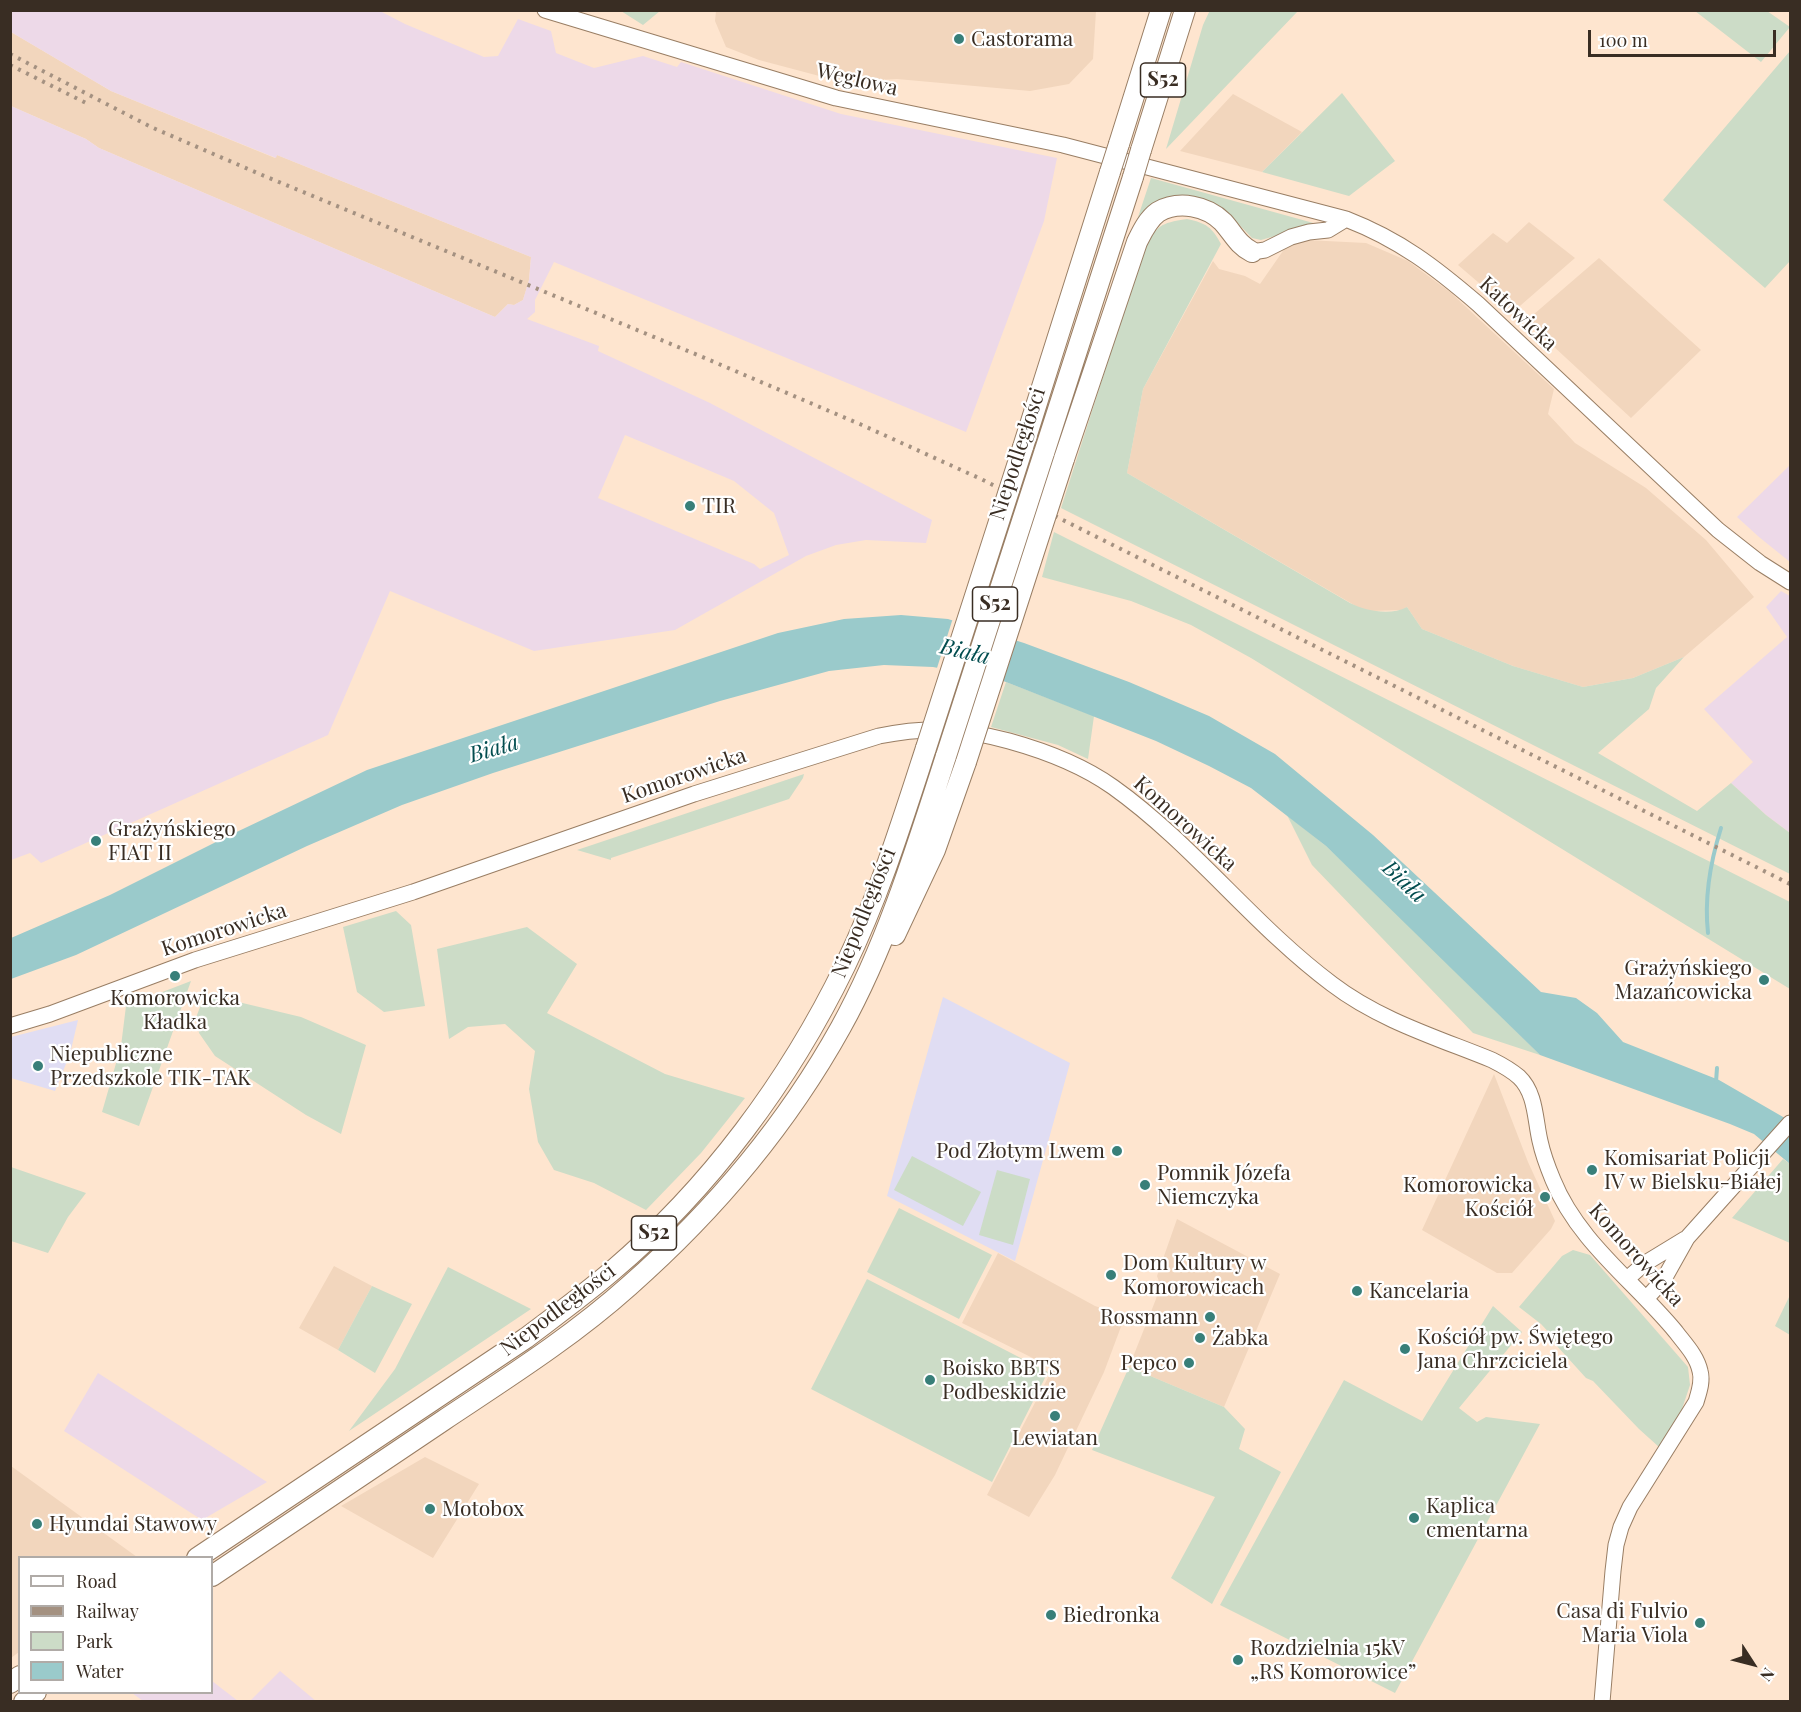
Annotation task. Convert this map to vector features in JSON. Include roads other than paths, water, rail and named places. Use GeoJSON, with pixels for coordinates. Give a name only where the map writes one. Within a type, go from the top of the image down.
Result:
{"type":"FeatureCollection","features":[{"type":"Feature","properties":{"kind":"highway","name":"Niepodległości"},"geometry":{"type":"LineString","coordinates":[[199,1556],[526,1338],[572,1304],[614,1270],[693,1193],[763,1106],[820,1014],[864,924],[893,848],[1161,10]]}},
{"type":"Feature","properties":{"kind":"highway","name":"Niepodległości"},"geometry":{"type":"LineString","coordinates":[[213,1575],[540,1356],[627,1289],[701,1218],[748,1165],[813,1073],[853,1003],[901,889],[1044,453],[1185,10]]}},
{"type":"Feature","properties":{"kind":"highway"},"geometry":{"type":"LineString","coordinates":[[853,1003],[882,958],[922,882],[950,811],[1064,459],[1133,253],[1145,226],[1158,213],[1176,206],[1194,207],[1210,212],[1223,223],[1239,244],[1252,252]]}},
{"type":"Feature","properties":{"kind":"street","name":"Węglowa"},"geometry":{"type":"LineString","coordinates":[[545,10],[836,98],[1063,145],[1163,171]]}},
{"type":"Feature","properties":{"kind":"street","name":"Katowicka"},"geometry":{"type":"LineString","coordinates":[[1163,171],[1346,219],[1407,248],[1455,284],[1718,530],[1760,563],[1791,582]]}},
{"type":"Feature","properties":{"kind":"street"},"geometry":{"type":"LineString","coordinates":[[1252,252],[1265,250],[1291,237],[1328,230],[1346,219]]}},
{"type":"Feature","properties":{"kind":"street","name":"Komorowicka"},"geometry":{"type":"LineString","coordinates":[[10,1026],[60,1011],[195,960],[413,892],[694,794],[879,736],[910,729],[954,730],[986,735],[1030,747],[1076,765],[1111,785],[1150,815],[1258,921],[1332,984],[1369,1008],[1492,1060],[1520,1078],[1528,1089],[1542,1149],[1556,1187],[1578,1225],[1690,1350],[1701,1372],[1701,1387],[1696,1402],[1635,1499],[1621,1527],[1616,1545],[1602,1701]]}},
{"type":"Feature","properties":{"kind":"street"},"geometry":{"type":"LineString","coordinates":[[1646,1299],[1664,1279],[1687,1238],[1791,1123]]}},
{"type":"Feature","properties":{"kind":"street"},"geometry":{"type":"LineString","coordinates":[[1627,1279],[1644,1264],[1687,1238]]}},
{"type":"Feature","properties":{"kind":"water","name":"Biała"},"geometry":{"type":"Polygon","coordinates":[[[901,615],[948,619],[1024,643],[1129,682],[1209,716],[1275,754],[1373,835],[1541,992],[1576,998],[1597,1013],[1623,1042],[1719,1080],[1790,1121],[1790,1164],[1754,1134],[1540,1055],[1326,846],[1251,788],[1156,741],[1006,682],[933,667],[884,665],[829,671],[720,701],[493,773],[402,805],[307,846],[76,955],[11,979],[11,938],[110,895],[367,770],[778,633],[844,619],[901,615]]]}},
{"type":"Feature","properties":{"kind":"waterway"},"geometry":{"type":"LineString","coordinates":[[1708,933],[1709,880],[1721,828]]}},
{"type":"Feature","properties":{"kind":"waterway"},"geometry":{"type":"LineString","coordinates":[[1716,1082],[1717,1068]]}},
{"type":"Feature","properties":{"kind":"railway"},"geometry":{"type":"LineString","coordinates":[[10,54],[151,127],[700,356],[981,479],[1790,884]]}},
{"type":"Feature","properties":{"kind":"railway"},"geometry":{"type":"LineString","coordinates":[[10,65],[88,104]]}},
{"type":"Feature","properties":{"kind":"place","name":"Castorama"},"geometry":{"type":"Point","coordinates":[959,39]}},
{"type":"Feature","properties":{"kind":"place","name":"TIR"},"geometry":{"type":"Point","coordinates":[690,506]}},
{"type":"Feature","properties":{"kind":"place","name":"Grażyńskiego FIAT II"},"geometry":{"type":"Point","coordinates":[96,841]}},
{"type":"Feature","properties":{"kind":"place","name":"Komorowicka Kładka"},"geometry":{"type":"Point","coordinates":[175,976]}},
{"type":"Feature","properties":{"kind":"place","name":"Grażyńskiego Mazańcowicka"},"geometry":{"type":"Point","coordinates":[1764,980]}},
{"type":"Feature","properties":{"kind":"place","name":"Niepubliczne Przedszkole TIK-TAK"},"geometry":{"type":"Point","coordinates":[38,1066]}},
{"type":"Feature","properties":{"kind":"place","name":"Pod Złotym Lwem"},"geometry":{"type":"Point","coordinates":[1117,1151]}},
{"type":"Feature","properties":{"kind":"place","name":"Komisariat Policji IV w Bielsku-Białej"},"geometry":{"type":"Point","coordinates":[1592,1170]}},
{"type":"Feature","properties":{"kind":"place","name":"Pomnik Józefa Niemczyka"},"geometry":{"type":"Point","coordinates":[1145,1185]}},
{"type":"Feature","properties":{"kind":"place","name":"Komorowicka Kościół"},"geometry":{"type":"Point","coordinates":[1545,1197]}},
{"type":"Feature","properties":{"kind":"place","name":"Dom Kultury w Komorowicach"},"geometry":{"type":"Point","coordinates":[1111,1275]}},
{"type":"Feature","properties":{"kind":"place","name":"Kancelaria"},"geometry":{"type":"Point","coordinates":[1357,1291]}},
{"type":"Feature","properties":{"kind":"place","name":"Rossmann"},"geometry":{"type":"Point","coordinates":[1210,1317]}},
{"type":"Feature","properties":{"kind":"place","name":"Żabka"},"geometry":{"type":"Point","coordinates":[1200,1338]}},
{"type":"Feature","properties":{"kind":"place","name":"Kościół pw. Świętego Jana Chrzciciela"},"geometry":{"type":"Point","coordinates":[1405,1349]}},
{"type":"Feature","properties":{"kind":"place","name":"Pepco"},"geometry":{"type":"Point","coordinates":[1189,1363]}},
{"type":"Feature","properties":{"kind":"place","name":"Boisko BBTS Podbeskidzie"},"geometry":{"type":"Point","coordinates":[930,1380]}},
{"type":"Feature","properties":{"kind":"place","name":"Lewiatan"},"geometry":{"type":"Point","coordinates":[1055,1416]}},
{"type":"Feature","properties":{"kind":"place","name":"Motobox"},"geometry":{"type":"Point","coordinates":[430,1509]}},
{"type":"Feature","properties":{"kind":"place","name":"Kaplica cmentarna"},"geometry":{"type":"Point","coordinates":[1414,1518]}},
{"type":"Feature","properties":{"kind":"place","name":"Hyundai Stawowy"},"geometry":{"type":"Point","coordinates":[37,1524]}},
{"type":"Feature","properties":{"kind":"place","name":"Biedronka"},"geometry":{"type":"Point","coordinates":[1051,1615]}},
{"type":"Feature","properties":{"kind":"place","name":"Casa di Fulvio Maria Viola"},"geometry":{"type":"Point","coordinates":[1700,1623]}},
{"type":"Feature","properties":{"kind":"place","name":"Rozdzielnia 15kV „RS Komorowice”"},"geometry":{"type":"Point","coordinates":[1238,1660]}}]}
